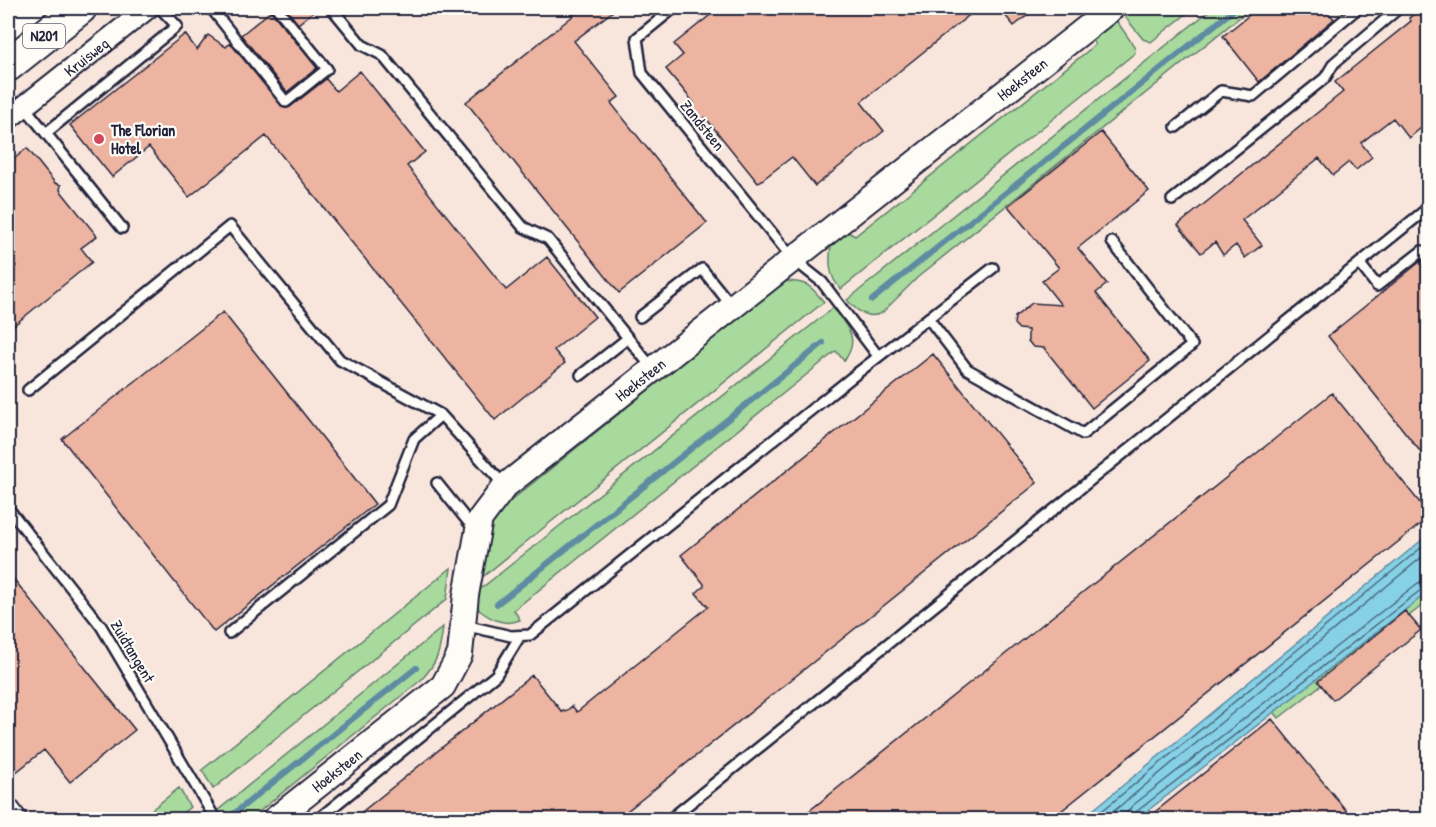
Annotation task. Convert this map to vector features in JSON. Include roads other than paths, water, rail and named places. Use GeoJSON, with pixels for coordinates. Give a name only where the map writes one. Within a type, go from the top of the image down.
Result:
{"type":"FeatureCollection","features":[{"type":"Feature","properties":{"kind":"highway","name":"N201"},"geometry":{"type":"LineString","coordinates":[[8,65],[80,8]]}},
{"type":"Feature","properties":{"kind":"street","name":"Kruisweg"},"geometry":{"type":"LineString","coordinates":[[8,119],[148,8]]}},
{"type":"Feature","properties":{"kind":"street","name":"Hoeksteen"},"geometry":{"type":"LineString","coordinates":[[274,819],[443,686],[460,654],[466,595],[480,519],[505,486],[1112,8]]}},
{"type":"Feature","properties":{"kind":"street"},"geometry":{"type":"LineString","coordinates":[[8,808],[17,819]]}},
{"type":"Feature","properties":{"kind":"lane"},"geometry":{"type":"LineString","coordinates":[[46,133],[177,26],[160,8]]}},
{"type":"Feature","properties":{"kind":"lane"},"geometry":{"type":"LineString","coordinates":[[211,8],[286,102],[327,69],[277,8]]}},
{"type":"Feature","properties":{"kind":"lane","name":"Zandsteen"},"geometry":{"type":"LineString","coordinates":[[674,8],[637,38],[642,73],[793,259]]}},
{"type":"Feature","properties":{"kind":"lane"},"geometry":{"type":"LineString","coordinates":[[1176,127],[1221,91],[1253,96],[1358,8]]}},
{"type":"Feature","properties":{"kind":"lane"},"geometry":{"type":"LineString","coordinates":[[1172,200],[1325,78],[1334,63],[1399,8]]}},
{"type":"Feature","properties":{"kind":"lane"},"geometry":{"type":"LineString","coordinates":[[334,11],[362,45],[382,55],[523,227],[548,239],[653,370]]}},
{"type":"Feature","properties":{"kind":"lane"},"geometry":{"type":"LineString","coordinates":[[24,106],[122,228]]}},
{"type":"Feature","properties":{"kind":"lane"},"geometry":{"type":"LineString","coordinates":[[669,819],[1428,208]]}},
{"type":"Feature","properties":{"kind":"lane"},"geometry":{"type":"LineString","coordinates":[[28,390],[230,226],[340,360],[441,415],[505,486]]}},
{"type":"Feature","properties":{"kind":"lane"},"geometry":{"type":"LineString","coordinates":[[928,318],[967,369],[1083,434],[1192,345],[1112,242]]}},
{"type":"Feature","properties":{"kind":"lane"},"geometry":{"type":"LineString","coordinates":[[1360,264],[1377,286],[1422,251],[1428,258]]}},
{"type":"Feature","properties":{"kind":"lane"},"geometry":{"type":"LineString","coordinates":[[793,259],[822,282],[878,356]]}},
{"type":"Feature","properties":{"kind":"lane"},"geometry":{"type":"LineString","coordinates":[[464,625],[511,636],[530,635],[878,356],[993,268]]}},
{"type":"Feature","properties":{"kind":"lane"},"geometry":{"type":"LineString","coordinates":[[640,317],[702,269],[732,307]]}},
{"type":"Feature","properties":{"kind":"lane"},"geometry":{"type":"LineString","coordinates":[[581,375],[628,338]]}},
{"type":"Feature","properties":{"kind":"lane"},"geometry":{"type":"LineString","coordinates":[[229,633],[388,505],[414,439],[441,415]]}},
{"type":"Feature","properties":{"kind":"lane"},"geometry":{"type":"LineString","coordinates":[[437,483],[469,523]]}},
{"type":"Feature","properties":{"kind":"lane","name":"Zuidtangent"},"geometry":{"type":"LineString","coordinates":[[8,508],[101,626],[216,819]]}},
{"type":"Feature","properties":{"kind":"lane"},"geometry":{"type":"LineString","coordinates":[[317,819],[496,675],[520,636]]}},
{"type":"Feature","properties":{"kind":"water"},"geometry":{"type":"Polygon","coordinates":[[[1428,535],[1428,592],[1137,819],[1082,819],[1428,535]]]}},
{"type":"Feature","properties":{"kind":"waterway"},"geometry":{"type":"LineString","coordinates":[[872,300],[1236,8]]}},
{"type":"Feature","properties":{"kind":"waterway"},"geometry":{"type":"LineString","coordinates":[[497,604],[823,343]]}},
{"type":"Feature","properties":{"kind":"waterway"},"geometry":{"type":"LineString","coordinates":[[226,820],[416,668]]}},
{"type":"Feature","properties":{"kind":"place","name":"The Florian Hotel"},"geometry":{"type":"Point","coordinates":[99,139]}}]}
